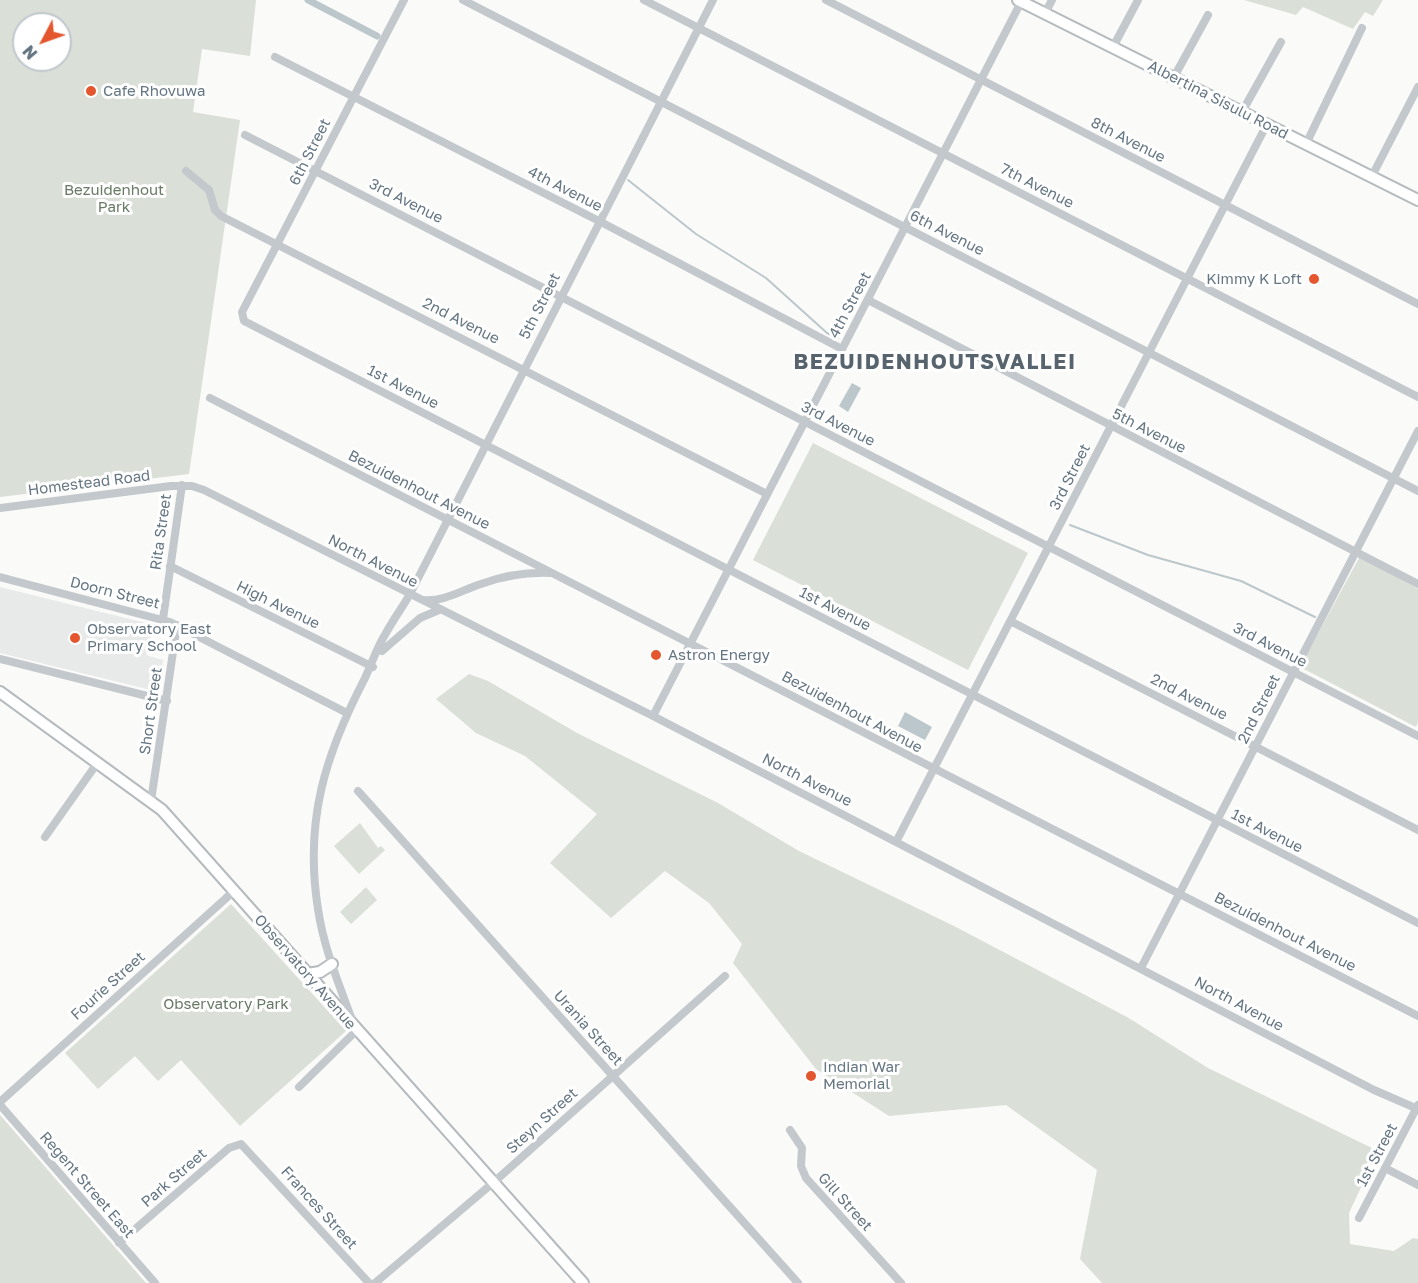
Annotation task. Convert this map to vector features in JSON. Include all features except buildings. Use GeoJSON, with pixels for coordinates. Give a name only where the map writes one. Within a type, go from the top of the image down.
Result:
{"type":"FeatureCollection","features":[{"type":"Feature","properties":{"kind":"main road","name":"Albertina Sisulu Road"},"geometry":{"type":"LineString","coordinates":[[1019,1],[1418,200]]}},
{"type":"Feature","properties":{"kind":"main road","name":"Observatory Avenue"},"geometry":{"type":"LineString","coordinates":[[0,692],[151,801],[583,1283]]}},
{"type":"Feature","properties":{"kind":"main road"},"geometry":{"type":"LineString","coordinates":[[307,974],[320,972],[332,964]]}},
{"type":"Feature","properties":{"kind":"street","name":"6th Street"},"geometry":{"type":"LineString","coordinates":[[242,317],[404,0]]}},
{"type":"Feature","properties":{"kind":"street","name":"6th Avenue"},"geometry":{"type":"LineString","coordinates":[[463,0],[1418,491]]}},
{"type":"Feature","properties":{"kind":"street","name":"7th Avenue"},"geometry":{"type":"LineString","coordinates":[[644,0],[1418,397]]}},
{"type":"Feature","properties":{"kind":"street","name":"5th Street"},"geometry":{"type":"LineString","coordinates":[[370,668],[713,0]]}},
{"type":"Feature","properties":{"kind":"street","name":"8th Avenue"},"geometry":{"type":"LineString","coordinates":[[826,0],[1418,304]]}},
{"type":"Feature","properties":{"kind":"street"},"geometry":{"type":"LineString","coordinates":[[1045,13],[1052,0]]}},
{"type":"Feature","properties":{"kind":"street"},"geometry":{"type":"LineString","coordinates":[[1113,47],[1138,0]]}},
{"type":"Feature","properties":{"kind":"street","name":"4th Street"},"geometry":{"type":"LineString","coordinates":[[653,716],[981,80],[1019,1]]}},
{"type":"Feature","properties":{"kind":"street"},"geometry":{"type":"LineString","coordinates":[[1174,77],[1208,15]]}},
{"type":"Feature","properties":{"kind":"street"},"geometry":{"type":"LineString","coordinates":[[1305,144],[1362,27]]}},
{"type":"Feature","properties":{"kind":"street"},"geometry":{"type":"LineString","coordinates":[[1242,112],[1281,42]]}},
{"type":"Feature","properties":{"kind":"street","name":"4th Avenue"},"geometry":{"type":"LineString","coordinates":[[275,57],[598,221],[842,349]]}},
{"type":"Feature","properties":{"kind":"street"},"geometry":{"type":"LineString","coordinates":[[1372,176],[1418,87]]}},
{"type":"Feature","properties":{"kind":"street","name":"3rd Street"},"geometry":{"type":"LineString","coordinates":[[896,842],[1012,622],[1267,124]]}},
{"type":"Feature","properties":{"kind":"street","name":"3rd Avenue"},"geometry":{"type":"LineString","coordinates":[[245,135],[1418,736]]}},
{"type":"Feature","properties":{"kind":"street","name":"2nd Avenue"},"geometry":{"type":"LineString","coordinates":[[186,171],[209,190],[218,214],[767,494]]}},
{"type":"Feature","properties":{"kind":"street","name":"5th Avenue"},"geometry":{"type":"LineString","coordinates":[[868,300],[1418,584]]}},
{"type":"Feature","properties":{"kind":"street","name":"1st Avenue"},"geometry":{"type":"LineString","coordinates":[[242,317],[247,322],[1418,923]]}},
{"type":"Feature","properties":{"kind":"street","name":"Bezuidenhout Avenue"},"geometry":{"type":"LineString","coordinates":[[210,398],[1418,1016]]}},
{"type":"Feature","properties":{"kind":"street","name":"2nd Street"},"geometry":{"type":"LineString","coordinates":[[1142,968],[1418,431]]}},
{"type":"Feature","properties":{"kind":"street","name":"Homestead Road"},"geometry":{"type":"LineString","coordinates":[[0,508],[182,485]]}},
{"type":"Feature","properties":{"kind":"street","name":"Rita Street"},"geometry":{"type":"LineString","coordinates":[[163,619],[182,485]]}},
{"type":"Feature","properties":{"kind":"street","name":"North Avenue"},"geometry":{"type":"LineString","coordinates":[[182,485],[204,490],[653,716],[1374,1090],[1417,1107]]}},
{"type":"Feature","properties":{"kind":"street","name":"High Avenue"},"geometry":{"type":"LineString","coordinates":[[170,566],[370,668]]}},
{"type":"Feature","properties":{"kind":"street"},"geometry":{"type":"LineString","coordinates":[[420,600],[436,601],[516,574],[554,573]]}},
{"type":"Feature","properties":{"kind":"street","name":"Doorn Street"},"geometry":{"type":"LineString","coordinates":[[0,577],[163,619],[347,713]]}},
{"type":"Feature","properties":{"kind":"street"},"geometry":{"type":"LineString","coordinates":[[447,597],[446,604],[450,615]]}},
{"type":"Feature","properties":{"kind":"street"},"geometry":{"type":"LineString","coordinates":[[382,651],[420,618],[439,610]]}},
{"type":"Feature","properties":{"kind":"street","name":"2nd Avenue"},"geometry":{"type":"LineString","coordinates":[[1012,622],[1418,830]]}},
{"type":"Feature","properties":{"kind":"street","name":"Short Street"},"geometry":{"type":"LineString","coordinates":[[151,801],[177,625]]}},
{"type":"Feature","properties":{"kind":"street","name":"5th Street"},"geometry":{"type":"LineString","coordinates":[[370,668],[382,651],[393,625]]}},
{"type":"Feature","properties":{"kind":"street"},"geometry":{"type":"LineString","coordinates":[[0,658],[167,700]]}},
{"type":"Feature","properties":{"kind":"street"},"geometry":{"type":"LineString","coordinates":[[299,1087],[356,1031],[332,964],[318,910],[314,842],[323,777],[347,713],[370,668]]}},
{"type":"Feature","properties":{"kind":"street"},"geometry":{"type":"LineString","coordinates":[[45,837],[98,762]]}},
{"type":"Feature","properties":{"kind":"street","name":"Urania Street"},"geometry":{"type":"LineString","coordinates":[[358,791],[798,1283]]}},
{"type":"Feature","properties":{"kind":"street","name":"Fourie Street"},"geometry":{"type":"LineString","coordinates":[[0,1103],[234,891]]}},
{"type":"Feature","properties":{"kind":"street","name":"Steyn Street"},"geometry":{"type":"LineString","coordinates":[[375,1283],[494,1182],[725,976]]}},
{"type":"Feature","properties":{"kind":"street","name":"Regent Street East"},"geometry":{"type":"LineString","coordinates":[[0,1103],[155,1283]]}},
{"type":"Feature","properties":{"kind":"street","name":"1st Street"},"geometry":{"type":"LineString","coordinates":[[1359,1218],[1417,1107]]}},
{"type":"Feature","properties":{"kind":"street","name":"Gill Street"},"geometry":{"type":"LineString","coordinates":[[790,1130],[800,1144],[801,1166],[806,1178],[901,1283]]}},
{"type":"Feature","properties":{"kind":"street","name":"Park Street"},"geometry":{"type":"LineString","coordinates":[[119,1243],[229,1148],[242,1144],[249,1151]]}},
{"type":"Feature","properties":{"kind":"street","name":"Frances Street"},"geometry":{"type":"LineString","coordinates":[[249,1151],[369,1283]]}},
{"type":"Feature","properties":{"kind":"street"},"geometry":{"type":"LineString","coordinates":[[1385,1168],[1418,1185]]}},
{"type":"Feature","properties":{"kind":"shaded area"},"geometry":{"type":"Polygon","coordinates":[[[852,383],[861,388],[848,412],[839,406],[852,383]]]}},
{"type":"Feature","properties":{"kind":"shaded area","name":"Observatory East Primary School"},"geometry":{"type":"Polygon","coordinates":[[[0,587],[154,625],[146,655],[163,660],[159,692],[0,653],[0,587]]]}},
{"type":"Feature","properties":{"kind":"shaded area"},"geometry":{"type":"Polygon","coordinates":[[[905,712],[932,727],[925,740],[898,726],[905,712]]]}},
{"type":"Feature","properties":{"kind":"green space","name":"Bezuidenhout Park"},"geometry":{"type":"Polygon","coordinates":[[[0,0],[256,0],[250,56],[202,49],[193,112],[240,120],[189,474],[0,497],[0,0]]]}},
{"type":"Feature","properties":{"kind":"green space"},"geometry":{"type":"Polygon","coordinates":[[[1244,0],[1383,0],[1373,16],[1365,12],[1353,29],[1303,7],[1296,15],[1244,0]]]}},
{"type":"Feature","properties":{"kind":"green space"},"geometry":{"type":"Polygon","coordinates":[[[813,443],[1028,553],[968,670],[753,560],[813,443]]]}},
{"type":"Feature","properties":{"kind":"green space"},"geometry":{"type":"Polygon","coordinates":[[[1360,556],[1418,589],[1418,722],[1416,727],[1300,667],[1360,556]]]}},
{"type":"Feature","properties":{"kind":"green space"},"geometry":{"type":"Polygon","coordinates":[[[469,674],[488,681],[577,733],[718,803],[799,851],[954,926],[1127,1017],[1208,1068],[1378,1151],[1349,1213],[1350,1244],[1394,1251],[1413,1238],[1418,1239],[1418,1283],[1102,1283],[1080,1259],[1097,1170],[1006,1105],[889,1116],[816,1069],[733,963],[742,944],[709,903],[665,871],[611,918],[550,863],[597,814],[525,756],[476,733],[436,699],[469,674]]]}},
{"type":"Feature","properties":{"kind":"green space"},"geometry":{"type":"Polygon","coordinates":[[[360,823],[378,848],[381,846],[385,850],[359,874],[334,846],[360,823]]]}},
{"type":"Feature","properties":{"kind":"green space"},"geometry":{"type":"Polygon","coordinates":[[[366,887],[377,900],[351,924],[340,912],[366,887]]]}},
{"type":"Feature","properties":{"kind":"green space","name":"Observatory Park"},"geometry":{"type":"Polygon","coordinates":[[[231,904],[346,1031],[240,1126],[181,1060],[158,1081],[135,1056],[98,1089],[65,1053],[231,904]]]}},
{"type":"Feature","properties":{"kind":"green space"},"geometry":{"type":"Polygon","coordinates":[[[0,1115],[7,1123],[146,1283],[0,1283],[0,1115]]]}},
{"type":"Feature","properties":{"kind":"waterway"},"geometry":{"type":"LineString","coordinates":[[308,0],[377,36]]}},
{"type":"Feature","properties":{"kind":"waterway"},"geometry":{"type":"LineString","coordinates":[[628,180],[696,234],[766,278],[827,333],[838,338]]}},
{"type":"Feature","properties":{"kind":"waterway"},"geometry":{"type":"LineString","coordinates":[[1070,525],[1148,555],[1241,581],[1315,617]]}},
{"type":"Feature","properties":{"kind":"place","name":"Cafe Rhovuwa"},"geometry":{"type":"Point","coordinates":[91,91]}},
{"type":"Feature","properties":{"kind":"place","name":"Kimmy K Loft"},"geometry":{"type":"Point","coordinates":[1314,279]}},
{"type":"Feature","properties":{"kind":"place","name":"Observatory East Primary School"},"geometry":{"type":"Point","coordinates":[75,638]}},
{"type":"Feature","properties":{"kind":"place","name":"Astron Energy"},"geometry":{"type":"Point","coordinates":[656,655]}},
{"type":"Feature","properties":{"kind":"place","name":"Indian War Memorial"},"geometry":{"type":"Point","coordinates":[811,1076]}},
{"type":"Feature","properties":{"kind":"district","name":"BEZUIDENHOUTSVALLEI"},"geometry":{"type":"Point","coordinates":[935,362]}}]}
